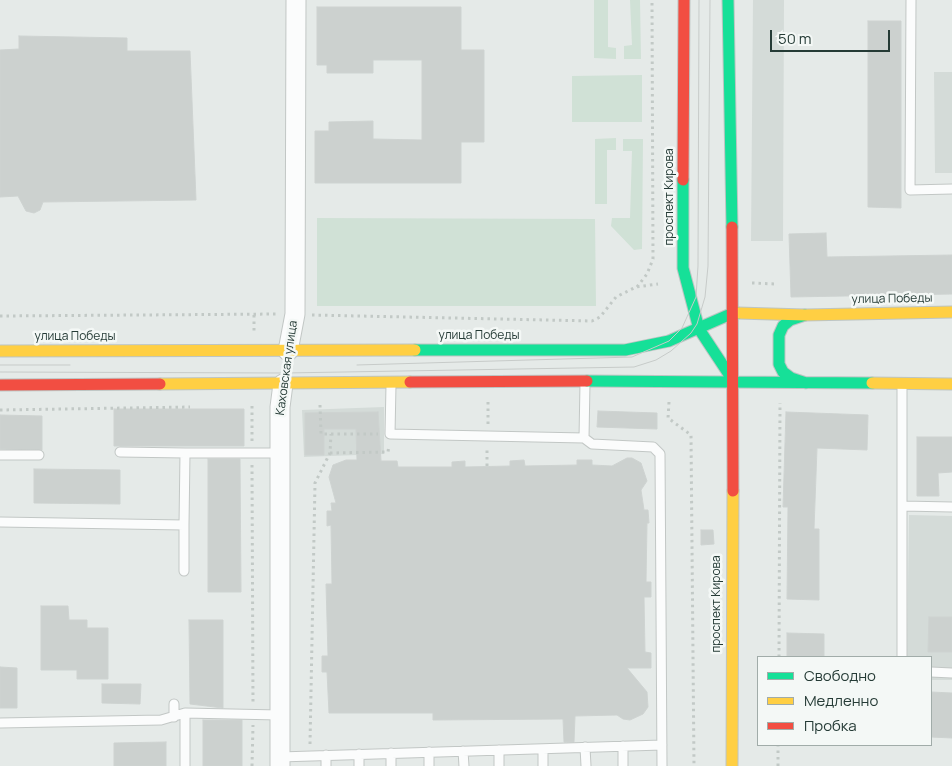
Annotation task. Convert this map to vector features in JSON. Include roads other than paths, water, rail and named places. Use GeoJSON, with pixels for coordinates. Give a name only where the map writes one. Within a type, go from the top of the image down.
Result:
{"type":"FeatureCollection","features":[{"type":"Feature","properties":{"kind":"main road","name":"проспект Кирова"},"geometry":{"type":"LineString","coordinates":[[684,0],[683,268],[699,329],[734,382]]}},
{"type":"Feature","properties":{"kind":"main road","name":"проспект Кирова"},"geometry":{"type":"LineString","coordinates":[[728,0],[734,382],[730,642],[732,766]]}},
{"type":"Feature","properties":{"kind":"main road","name":"улица Победы"},"geometry":{"type":"LineString","coordinates":[[0,385],[625,350],[669,341],[699,329],[714,319],[733,313],[952,312]]}},
{"type":"Feature","properties":{"kind":"main road"},"geometry":{"type":"LineString","coordinates":[[805,314],[790,320],[783,326],[779,335],[779,364],[783,372],[790,378],[806,383]]}},
{"type":"Feature","properties":{"kind":"main road","name":"улица Победы"},"geometry":{"type":"LineString","coordinates":[[0,351],[286,369],[391,384],[585,381],[952,384]]}},
{"type":"Feature","properties":{"kind":"street","name":"Каховская улица"},"geometry":{"type":"LineString","coordinates":[[280,761],[280,453],[286,369],[295,314],[296,0]]}},
{"type":"Feature","properties":{"kind":"lane"},"geometry":{"type":"LineString","coordinates":[[911,0],[910,190],[952,189]]}},
{"type":"Feature","properties":{"kind":"lane"},"geometry":{"type":"LineString","coordinates":[[584,438],[585,381]]}},
{"type":"Feature","properties":{"kind":"lane"},"geometry":{"type":"LineString","coordinates":[[391,384],[390,434],[584,438],[592,444],[652,448],[660,454],[662,766]]}},
{"type":"Feature","properties":{"kind":"lane"},"geometry":{"type":"LineString","coordinates":[[902,384],[902,656]]}},
{"type":"Feature","properties":{"kind":"lane"},"geometry":{"type":"LineString","coordinates":[[120,452],[280,453]]}},
{"type":"Feature","properties":{"kind":"lane"},"geometry":{"type":"LineString","coordinates":[[184,571],[185,453]]}},
{"type":"Feature","properties":{"kind":"lane"},"geometry":{"type":"LineString","coordinates":[[0,455],[38,455]]}},
{"type":"Feature","properties":{"kind":"lane"},"geometry":{"type":"LineString","coordinates":[[902,506],[952,507]]}},
{"type":"Feature","properties":{"kind":"lane"},"geometry":{"type":"LineString","coordinates":[[0,522],[184,525]]}},
{"type":"Feature","properties":{"kind":"lane"},"geometry":{"type":"LineString","coordinates":[[932,672],[952,673]]}},
{"type":"Feature","properties":{"kind":"lane"},"geometry":{"type":"LineString","coordinates":[[174,704],[174,717]]}},
{"type":"Feature","properties":{"kind":"lane"},"geometry":{"type":"LineString","coordinates":[[185,713],[185,766]]}},
{"type":"Feature","properties":{"kind":"lane"},"geometry":{"type":"LineString","coordinates":[[0,723],[162,720],[185,713],[279,715]]}},
{"type":"Feature","properties":{"kind":"lane"},"geometry":{"type":"LineString","coordinates":[[280,761],[326,755],[662,745]]}},
{"type":"Feature","properties":{"kind":"lane"},"geometry":{"type":"LineString","coordinates":[[623,746],[623,766]]}},
{"type":"Feature","properties":{"kind":"lane"},"geometry":{"type":"LineString","coordinates":[[585,747],[586,766]]}},
{"type":"Feature","properties":{"kind":"lane"},"geometry":{"type":"LineString","coordinates":[[543,748],[543,766]]}},
{"type":"Feature","properties":{"kind":"lane"},"geometry":{"type":"LineString","coordinates":[[499,750],[499,766]]}},
{"type":"Feature","properties":{"kind":"lane"},"geometry":{"type":"LineString","coordinates":[[463,751],[464,766]]}},
{"type":"Feature","properties":{"kind":"lane"},"geometry":{"type":"LineString","coordinates":[[429,752],[429,766]]}},
{"type":"Feature","properties":{"kind":"lane"},"geometry":{"type":"LineString","coordinates":[[391,753],[391,766]]}},
{"type":"Feature","properties":{"kind":"lane"},"geometry":{"type":"LineString","coordinates":[[359,754],[359,766]]}},
{"type":"Feature","properties":{"kind":"lane"},"geometry":{"type":"LineString","coordinates":[[326,755],[326,766]]}},
{"type":"Feature","properties":{"kind":"tram line"},"geometry":{"type":"LineString","coordinates":[[357,365],[632,357],[669,341],[682,328],[696,297],[698,266],[699,0]]}},
{"type":"Feature","properties":{"kind":"tram line"},"geometry":{"type":"LineString","coordinates":[[0,372],[285,373],[634,367],[656,360],[671,351],[691,333],[697,324],[705,297],[708,266],[710,0]]}},
{"type":"Feature","properties":{"kind":"tram line"},"geometry":{"type":"LineString","coordinates":[[0,365],[70,365]]}}]}
